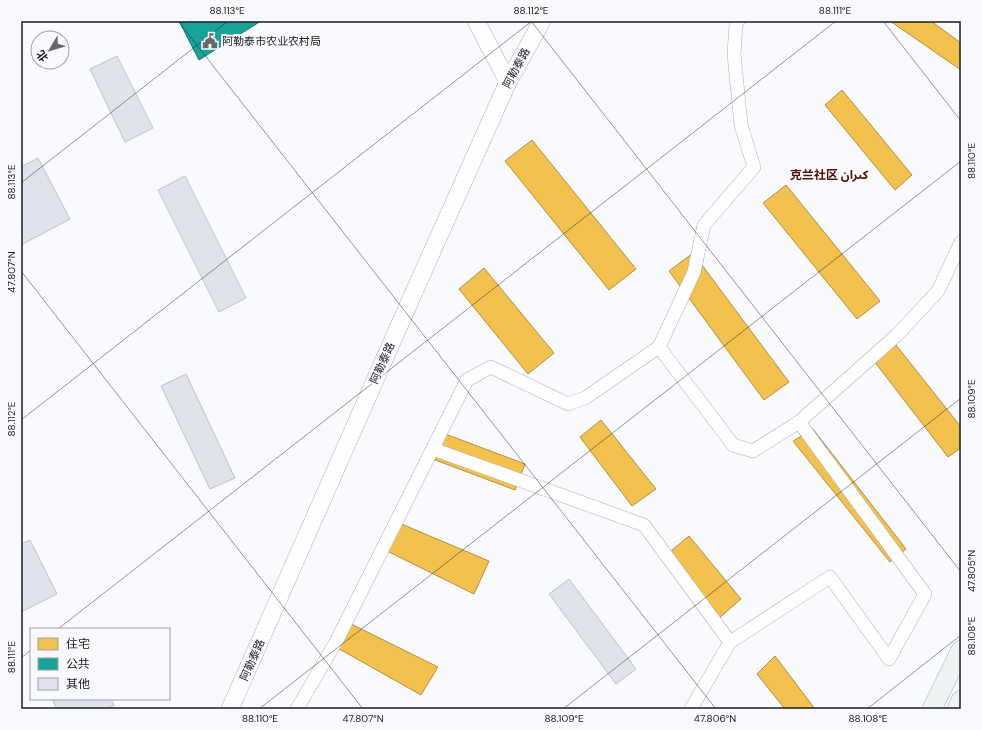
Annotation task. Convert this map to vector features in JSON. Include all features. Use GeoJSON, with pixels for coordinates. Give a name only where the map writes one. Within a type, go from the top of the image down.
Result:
{"type":"FeatureCollection","features":[{"type":"Feature","properties":{"kind":"main road"},"geometry":{"type":"LineString","coordinates":[[932,709],[961,650]]}},
{"type":"Feature","properties":{"kind":"main road"},"geometry":{"type":"LineString","coordinates":[[957,709],[961,700]]}},
{"type":"Feature","properties":{"kind":"street"},"geometry":{"type":"LineString","coordinates":[[476,21],[508,82]]}},
{"type":"Feature","properties":{"kind":"street","name":"阿勒泰路"},"geometry":{"type":"LineString","coordinates":[[230,709],[508,82],[542,21]]}},
{"type":"Feature","properties":{"kind":"street"},"geometry":{"type":"LineString","coordinates":[[296,709],[337,640],[468,380],[491,367],[568,404],[585,398],[659,347],[694,272],[704,225],[754,167],[741,125],[734,54],[736,24],[738,21]]}},
{"type":"Feature","properties":{"kind":"street"},"geometry":{"type":"LineString","coordinates":[[659,347],[733,445],[753,451],[799,422],[897,335],[938,291],[961,242]]}},
{"type":"Feature","properties":{"kind":"street"},"geometry":{"type":"LineString","coordinates":[[691,709],[730,642],[830,577],[889,659],[925,594],[799,422]]}},
{"type":"Feature","properties":{"kind":"street"},"geometry":{"type":"LineString","coordinates":[[433,449],[644,525],[730,642]]}},
{"type":"Feature","properties":{"kind":"building: 住宅"},"geometry":{"type":"Polygon","coordinates":[[[890,21],[931,21],[961,43],[961,70],[890,21]]]}},
{"type":"Feature","properties":{"kind":"building: 住宅"},"geometry":{"type":"Polygon","coordinates":[[[842,90],[912,175],[895,190],[825,105],[842,90]]]}},
{"type":"Feature","properties":{"kind":"building: 住宅"},"geometry":{"type":"Polygon","coordinates":[[[532,140],[636,269],[609,290],[505,161],[532,140]]]}},
{"type":"Feature","properties":{"kind":"building: 住宅"},"geometry":{"type":"Polygon","coordinates":[[[786,185],[880,301],[857,319],[763,203],[786,185]]]}},
{"type":"Feature","properties":{"kind":"building: 住宅"},"geometry":{"type":"Polygon","coordinates":[[[693,253],[789,382],[764,400],[669,271],[693,253]]]}},
{"type":"Feature","properties":{"kind":"building: 住宅"},"geometry":{"type":"Polygon","coordinates":[[[484,268],[554,353],[528,374],[459,289],[484,268]]]}},
{"type":"Feature","properties":{"kind":"building: 住宅"},"geometry":{"type":"Polygon","coordinates":[[[896,345],[961,427],[961,448],[948,457],[874,361],[896,345]]]}},
{"type":"Feature","properties":{"kind":"building: 住宅"},"geometry":{"type":"Polygon","coordinates":[[[601,420],[656,489],[632,506],[580,437],[601,420]]]}},
{"type":"Feature","properties":{"kind":"building: 住宅"},"geometry":{"type":"Polygon","coordinates":[[[813,429],[906,549],[890,562],[793,441],[813,429]]]}},
{"type":"Feature","properties":{"kind":"building: 住宅"},"geometry":{"type":"Polygon","coordinates":[[[440,432],[525,464],[515,490],[430,458],[440,432]]]}},
{"type":"Feature","properties":{"kind":"building: 住宅"},"geometry":{"type":"Polygon","coordinates":[[[392,520],[489,561],[474,594],[381,548],[392,520]]]}},
{"type":"Feature","properties":{"kind":"building: 住宅"},"geometry":{"type":"Polygon","coordinates":[[[689,536],[741,599],[718,619],[666,555],[689,536]]]}},
{"type":"Feature","properties":{"kind":"building: 住宅"},"geometry":{"type":"Polygon","coordinates":[[[345,621],[438,667],[421,695],[334,646],[345,621]]]}},
{"type":"Feature","properties":{"kind":"building: 住宅"},"geometry":{"type":"Polygon","coordinates":[[[775,656],[815,709],[785,709],[757,674],[775,656]]]}},
{"type":"Feature","properties":{"kind":"building: 公共","name":"阿勒泰市农业农村局"},"geometry":{"type":"Polygon","coordinates":[[[179,21],[261,21],[199,60],[179,21]]]}},
{"type":"Feature","properties":{"kind":"building: 其他"},"geometry":{"type":"Polygon","coordinates":[[[117,56],[153,128],[125,142],[90,69],[117,56]]]}},
{"type":"Feature","properties":{"kind":"building: 其他"},"geometry":{"type":"Polygon","coordinates":[[[38,158],[70,219],[21,245],[21,167],[38,158]]]}},
{"type":"Feature","properties":{"kind":"building: 其他"},"geometry":{"type":"Polygon","coordinates":[[[185,176],[246,298],[219,312],[158,190],[185,176]]]}},
{"type":"Feature","properties":{"kind":"building: 其他"},"geometry":{"type":"Polygon","coordinates":[[[186,374],[235,478],[210,489],[161,386],[186,374]]]}},
{"type":"Feature","properties":{"kind":"building: 其他"},"geometry":{"type":"Polygon","coordinates":[[[30,540],[57,594],[21,612],[21,544],[30,540]]]}},
{"type":"Feature","properties":{"kind":"building: 其他"},"geometry":{"type":"Polygon","coordinates":[[[569,579],[636,669],[616,684],[549,594],[569,579]]]}},
{"type":"Feature","properties":{"kind":"building: 其他"},"geometry":{"type":"Polygon","coordinates":[[[52,700],[112,700],[114,705],[107,709],[57,709],[52,700]]]}},
{"type":"Feature","properties":{"kind":"place","name":"阿勒泰市农业农村局"},"geometry":{"type":"Point","coordinates":[210,41]}},
{"type":"Feature","properties":{"kind":"district","name":"克兰社区 كىران"},"geometry":{"type":"Point","coordinates":[829,175]}}]}
